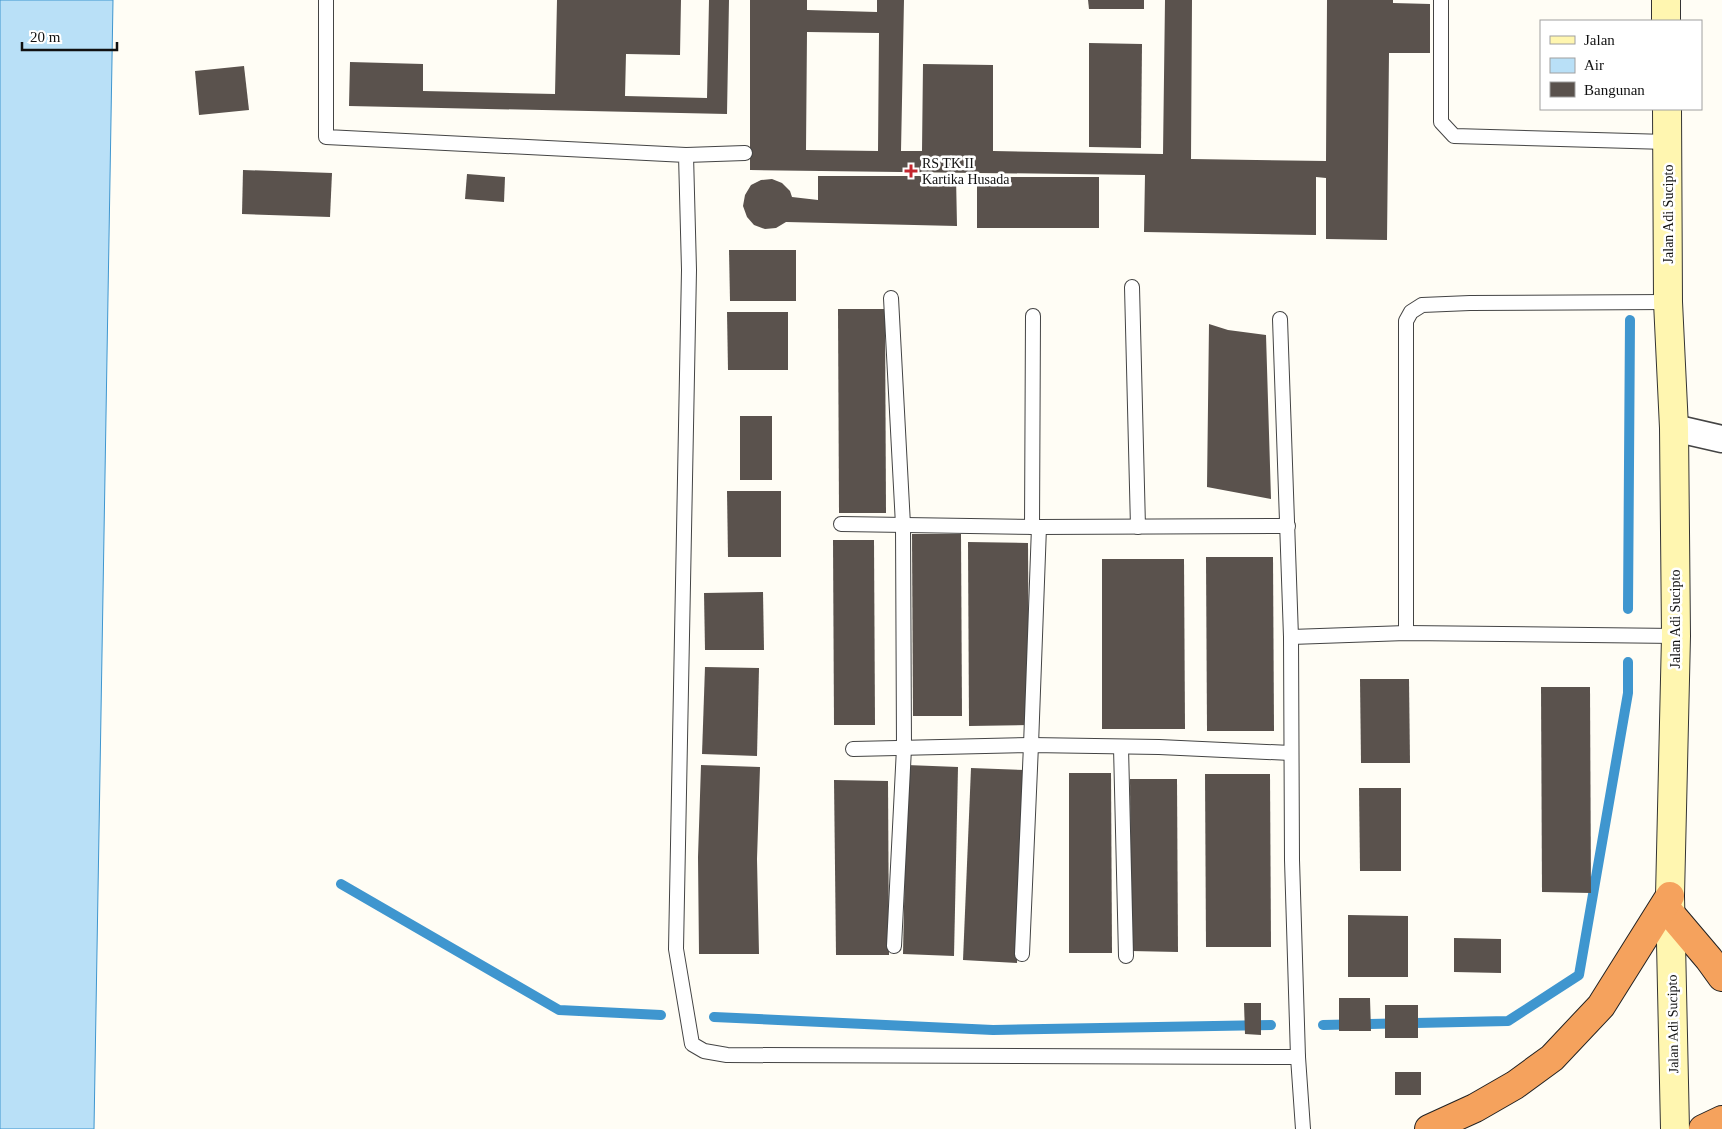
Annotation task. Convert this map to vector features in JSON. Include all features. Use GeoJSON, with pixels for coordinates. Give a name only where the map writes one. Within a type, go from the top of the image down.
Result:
{"type":"FeatureCollection","features":[{"type":"Feature","properties":{"kind":"highway"},"geometry":{"type":"LineString","coordinates":[[1430,1129],[1475,1108],[1515,1085],[1552,1058],[1601,1006],[1670,904],[1722,977]]}},
{"type":"Feature","properties":{"kind":"highway"},"geometry":{"type":"LineString","coordinates":[[1703,1129],[1722,1120]]}},
{"type":"Feature","properties":{"kind":"main road"},"geometry":{"type":"LineString","coordinates":[[1666,0],[1666,20]]}},
{"type":"Feature","properties":{"kind":"main road","name":"Jalan Adi Sucipto"},"geometry":{"type":"LineString","coordinates":[[1667,110],[1668,302],[1674,428],[1676,636],[1670,904],[1675,1129]]}},
{"type":"Feature","properties":{"kind":"street"},"geometry":{"type":"LineString","coordinates":[[1674,428],[1722,439]]}},
{"type":"Feature","properties":{"kind":"lane"},"geometry":{"type":"LineString","coordinates":[[326,0],[326,137],[686,155],[745,153]]}},
{"type":"Feature","properties":{"kind":"lane"},"geometry":{"type":"LineString","coordinates":[[1440,0],[1441,122],[1454,136],[1668,142]]}},
{"type":"Feature","properties":{"kind":"lane"},"geometry":{"type":"LineString","coordinates":[[686,155],[689,270],[676,949],[692,1044],[704,1051],[727,1056],[1298,1056]]}},
{"type":"Feature","properties":{"kind":"lane"},"geometry":{"type":"LineString","coordinates":[[1132,287],[1138,527]]}},
{"type":"Feature","properties":{"kind":"lane"},"geometry":{"type":"LineString","coordinates":[[891,298],[903,525],[904,748],[894,946]]}},
{"type":"Feature","properties":{"kind":"lane"},"geometry":{"type":"LineString","coordinates":[[1406,633],[1406,322],[1411,312],[1422,306],[1470,303],[1668,302]]}},
{"type":"Feature","properties":{"kind":"lane"},"geometry":{"type":"LineString","coordinates":[[1022,954],[1032,745],[1035,527],[1033,316]]}},
{"type":"Feature","properties":{"kind":"lane"},"geometry":{"type":"LineString","coordinates":[[1280,319],[1291,637],[1290,753],[1292,860],[1298,1056],[1303,1129]]}},
{"type":"Feature","properties":{"kind":"lane"},"geometry":{"type":"LineString","coordinates":[[841,524],[1035,527],[1288,526]]}},
{"type":"Feature","properties":{"kind":"lane"},"geometry":{"type":"LineString","coordinates":[[1291,637],[1406,633],[1676,636]]}},
{"type":"Feature","properties":{"kind":"lane"},"geometry":{"type":"LineString","coordinates":[[852,749],[1032,745],[1159,747],[1290,753]]}},
{"type":"Feature","properties":{"kind":"lane"},"geometry":{"type":"LineString","coordinates":[[1121,746],[1126,956]]}},
{"type":"Feature","properties":{"kind":"water"},"geometry":{"type":"Polygon","coordinates":[[[0,0],[113,0],[94,1129],[0,1129],[0,0]]]}},
{"type":"Feature","properties":{"kind":"building"},"geometry":{"type":"Polygon","coordinates":[[[557,0],[681,0],[680,55],[626,54],[625,96],[707,98],[709,0],[729,0],[727,114],[349,106],[350,62],[423,64],[423,91],[555,94],[557,0]]]}},
{"type":"Feature","properties":{"kind":"building"},"geometry":{"type":"Polygon","coordinates":[[[750,0],[807,0],[807,10],[877,12],[877,0],[904,0],[901,151],[922,151],[923,64],[993,65],[993,151],[1163,154],[1165,0],[1192,0],[1191,159],[1326,161],[1327,0],[1393,0],[1393,3],[1430,4],[1430,53],[1389,53],[1387,240],[1326,239],[1326,178],[1316,177],[1316,235],[1144,232],[1145,175],[750,170],[750,0]],[[807,32],[806,150],[878,151],[879,33],[807,32]]]}},
{"type":"Feature","properties":{"kind":"building"},"geometry":{"type":"Polygon","coordinates":[[[1088,0],[1144,0],[1144,9],[1089,9],[1088,0]]]}},
{"type":"Feature","properties":{"kind":"building"},"geometry":{"type":"Polygon","coordinates":[[[1089,43],[1142,44],[1141,148],[1089,147],[1089,43]]]}},
{"type":"Feature","properties":{"kind":"building"},"geometry":{"type":"Polygon","coordinates":[[[244,66],[249,110],[199,115],[195,71],[244,66]]]}},
{"type":"Feature","properties":{"kind":"building"},"geometry":{"type":"Polygon","coordinates":[[[243,170],[332,173],[330,217],[242,214],[243,170]]]}},
{"type":"Feature","properties":{"kind":"building"},"geometry":{"type":"Polygon","coordinates":[[[467,174],[505,177],[504,202],[465,199],[467,174]]]}},
{"type":"Feature","properties":{"kind":"building"},"geometry":{"type":"Polygon","coordinates":[[[818,176],[956,176],[957,226],[786,222],[776,228],[765,229],[754,225],[747,217],[743,206],[745,195],[751,185],[761,180],[772,179],[782,183],[790,191],[792,197],[818,200],[818,176]]]}},
{"type":"Feature","properties":{"kind":"building"},"geometry":{"type":"Polygon","coordinates":[[[977,177],[1099,177],[1099,228],[977,228],[977,177]]]}},
{"type":"Feature","properties":{"kind":"building"},"geometry":{"type":"Polygon","coordinates":[[[729,250],[796,250],[796,301],[730,301],[729,250]]]}},
{"type":"Feature","properties":{"kind":"building"},"geometry":{"type":"Polygon","coordinates":[[[838,309],[885,309],[886,513],[839,513],[838,309]]]}},
{"type":"Feature","properties":{"kind":"building"},"geometry":{"type":"Polygon","coordinates":[[[727,312],[788,312],[788,370],[728,370],[727,312]]]}},
{"type":"Feature","properties":{"kind":"building"},"geometry":{"type":"Polygon","coordinates":[[[1209,324],[1228,330],[1266,335],[1271,499],[1207,487],[1209,324]]]}},
{"type":"Feature","properties":{"kind":"building"},"geometry":{"type":"Polygon","coordinates":[[[740,416],[772,416],[772,480],[740,480],[740,416]]]}},
{"type":"Feature","properties":{"kind":"building"},"geometry":{"type":"Polygon","coordinates":[[[727,491],[781,491],[781,557],[728,557],[727,491]]]}},
{"type":"Feature","properties":{"kind":"building"},"geometry":{"type":"Polygon","coordinates":[[[912,534],[961,534],[962,716],[913,716],[912,534]]]}},
{"type":"Feature","properties":{"kind":"building"},"geometry":{"type":"Polygon","coordinates":[[[833,540],[874,540],[875,725],[834,725],[833,540]]]}},
{"type":"Feature","properties":{"kind":"building"},"geometry":{"type":"Polygon","coordinates":[[[968,542],[1028,543],[1029,725],[969,726],[968,542]]]}},
{"type":"Feature","properties":{"kind":"building"},"geometry":{"type":"Polygon","coordinates":[[[1206,557],[1273,557],[1274,731],[1207,731],[1206,557]]]}},
{"type":"Feature","properties":{"kind":"building"},"geometry":{"type":"Polygon","coordinates":[[[1102,559],[1184,559],[1185,729],[1102,729],[1102,559]]]}},
{"type":"Feature","properties":{"kind":"building"},"geometry":{"type":"Polygon","coordinates":[[[763,592],[764,650],[705,650],[704,593],[763,592]]]}},
{"type":"Feature","properties":{"kind":"building"},"geometry":{"type":"Polygon","coordinates":[[[705,667],[759,668],[757,756],[702,754],[705,667]]]}},
{"type":"Feature","properties":{"kind":"building"},"geometry":{"type":"Polygon","coordinates":[[[1360,679],[1409,679],[1410,763],[1361,763],[1360,679]]]}},
{"type":"Feature","properties":{"kind":"building"},"geometry":{"type":"Polygon","coordinates":[[[1541,687],[1590,687],[1591,893],[1542,892],[1541,687]]]}},
{"type":"Feature","properties":{"kind":"building"},"geometry":{"type":"Polygon","coordinates":[[[701,765],[760,767],[757,859],[759,954],[699,954],[698,857],[701,765]]]}},
{"type":"Feature","properties":{"kind":"building"},"geometry":{"type":"Polygon","coordinates":[[[907,765],[958,767],[954,956],[903,954],[907,765]]]}},
{"type":"Feature","properties":{"kind":"building"},"geometry":{"type":"Polygon","coordinates":[[[971,768],[1025,770],[1017,963],[963,960],[971,768]]]}},
{"type":"Feature","properties":{"kind":"building"},"geometry":{"type":"Polygon","coordinates":[[[1069,773],[1111,773],[1112,953],[1069,953],[1069,773]]]}},
{"type":"Feature","properties":{"kind":"building"},"geometry":{"type":"Polygon","coordinates":[[[1205,774],[1270,774],[1271,947],[1206,947],[1205,774]]]}},
{"type":"Feature","properties":{"kind":"building"},"geometry":{"type":"Polygon","coordinates":[[[1130,779],[1177,779],[1178,952],[1131,951],[1130,779]]]}},
{"type":"Feature","properties":{"kind":"building"},"geometry":{"type":"Polygon","coordinates":[[[834,780],[888,781],[889,955],[836,955],[834,780]]]}},
{"type":"Feature","properties":{"kind":"building"},"geometry":{"type":"Polygon","coordinates":[[[1359,788],[1401,788],[1401,871],[1360,871],[1359,788]]]}},
{"type":"Feature","properties":{"kind":"building"},"geometry":{"type":"Polygon","coordinates":[[[1348,915],[1408,916],[1408,977],[1348,977],[1348,915]]]}},
{"type":"Feature","properties":{"kind":"building"},"geometry":{"type":"Polygon","coordinates":[[[1454,938],[1501,939],[1501,973],[1454,972],[1454,938]]]}},
{"type":"Feature","properties":{"kind":"building"},"geometry":{"type":"Polygon","coordinates":[[[1339,998],[1370,998],[1371,1031],[1339,1031],[1339,998]]]}},
{"type":"Feature","properties":{"kind":"building"},"geometry":{"type":"Polygon","coordinates":[[[1244,1003],[1261,1003],[1261,1035],[1245,1034],[1244,1003]]]}},
{"type":"Feature","properties":{"kind":"building"},"geometry":{"type":"Polygon","coordinates":[[[1385,1005],[1418,1005],[1418,1038],[1385,1038],[1385,1005]]]}},
{"type":"Feature","properties":{"kind":"building"},"geometry":{"type":"Polygon","coordinates":[[[1395,1072],[1421,1072],[1421,1095],[1395,1095],[1395,1072]]]}},
{"type":"Feature","properties":{"kind":"waterway"},"geometry":{"type":"LineString","coordinates":[[1628,609],[1630,320]]}},
{"type":"Feature","properties":{"kind":"waterway"},"geometry":{"type":"LineString","coordinates":[[1323,1025],[1508,1021],[1579,975],[1628,693],[1628,662]]}},
{"type":"Feature","properties":{"kind":"waterway"},"geometry":{"type":"LineString","coordinates":[[341,884],[559,1010],[661,1015]]}},
{"type":"Feature","properties":{"kind":"waterway"},"geometry":{"type":"LineString","coordinates":[[714,1017],[993,1030],[1271,1025]]}},
{"type":"Feature","properties":{"kind":"place","name":"RS TK II Kartika Husada"},"geometry":{"type":"Point","coordinates":[911,171]}}]}
